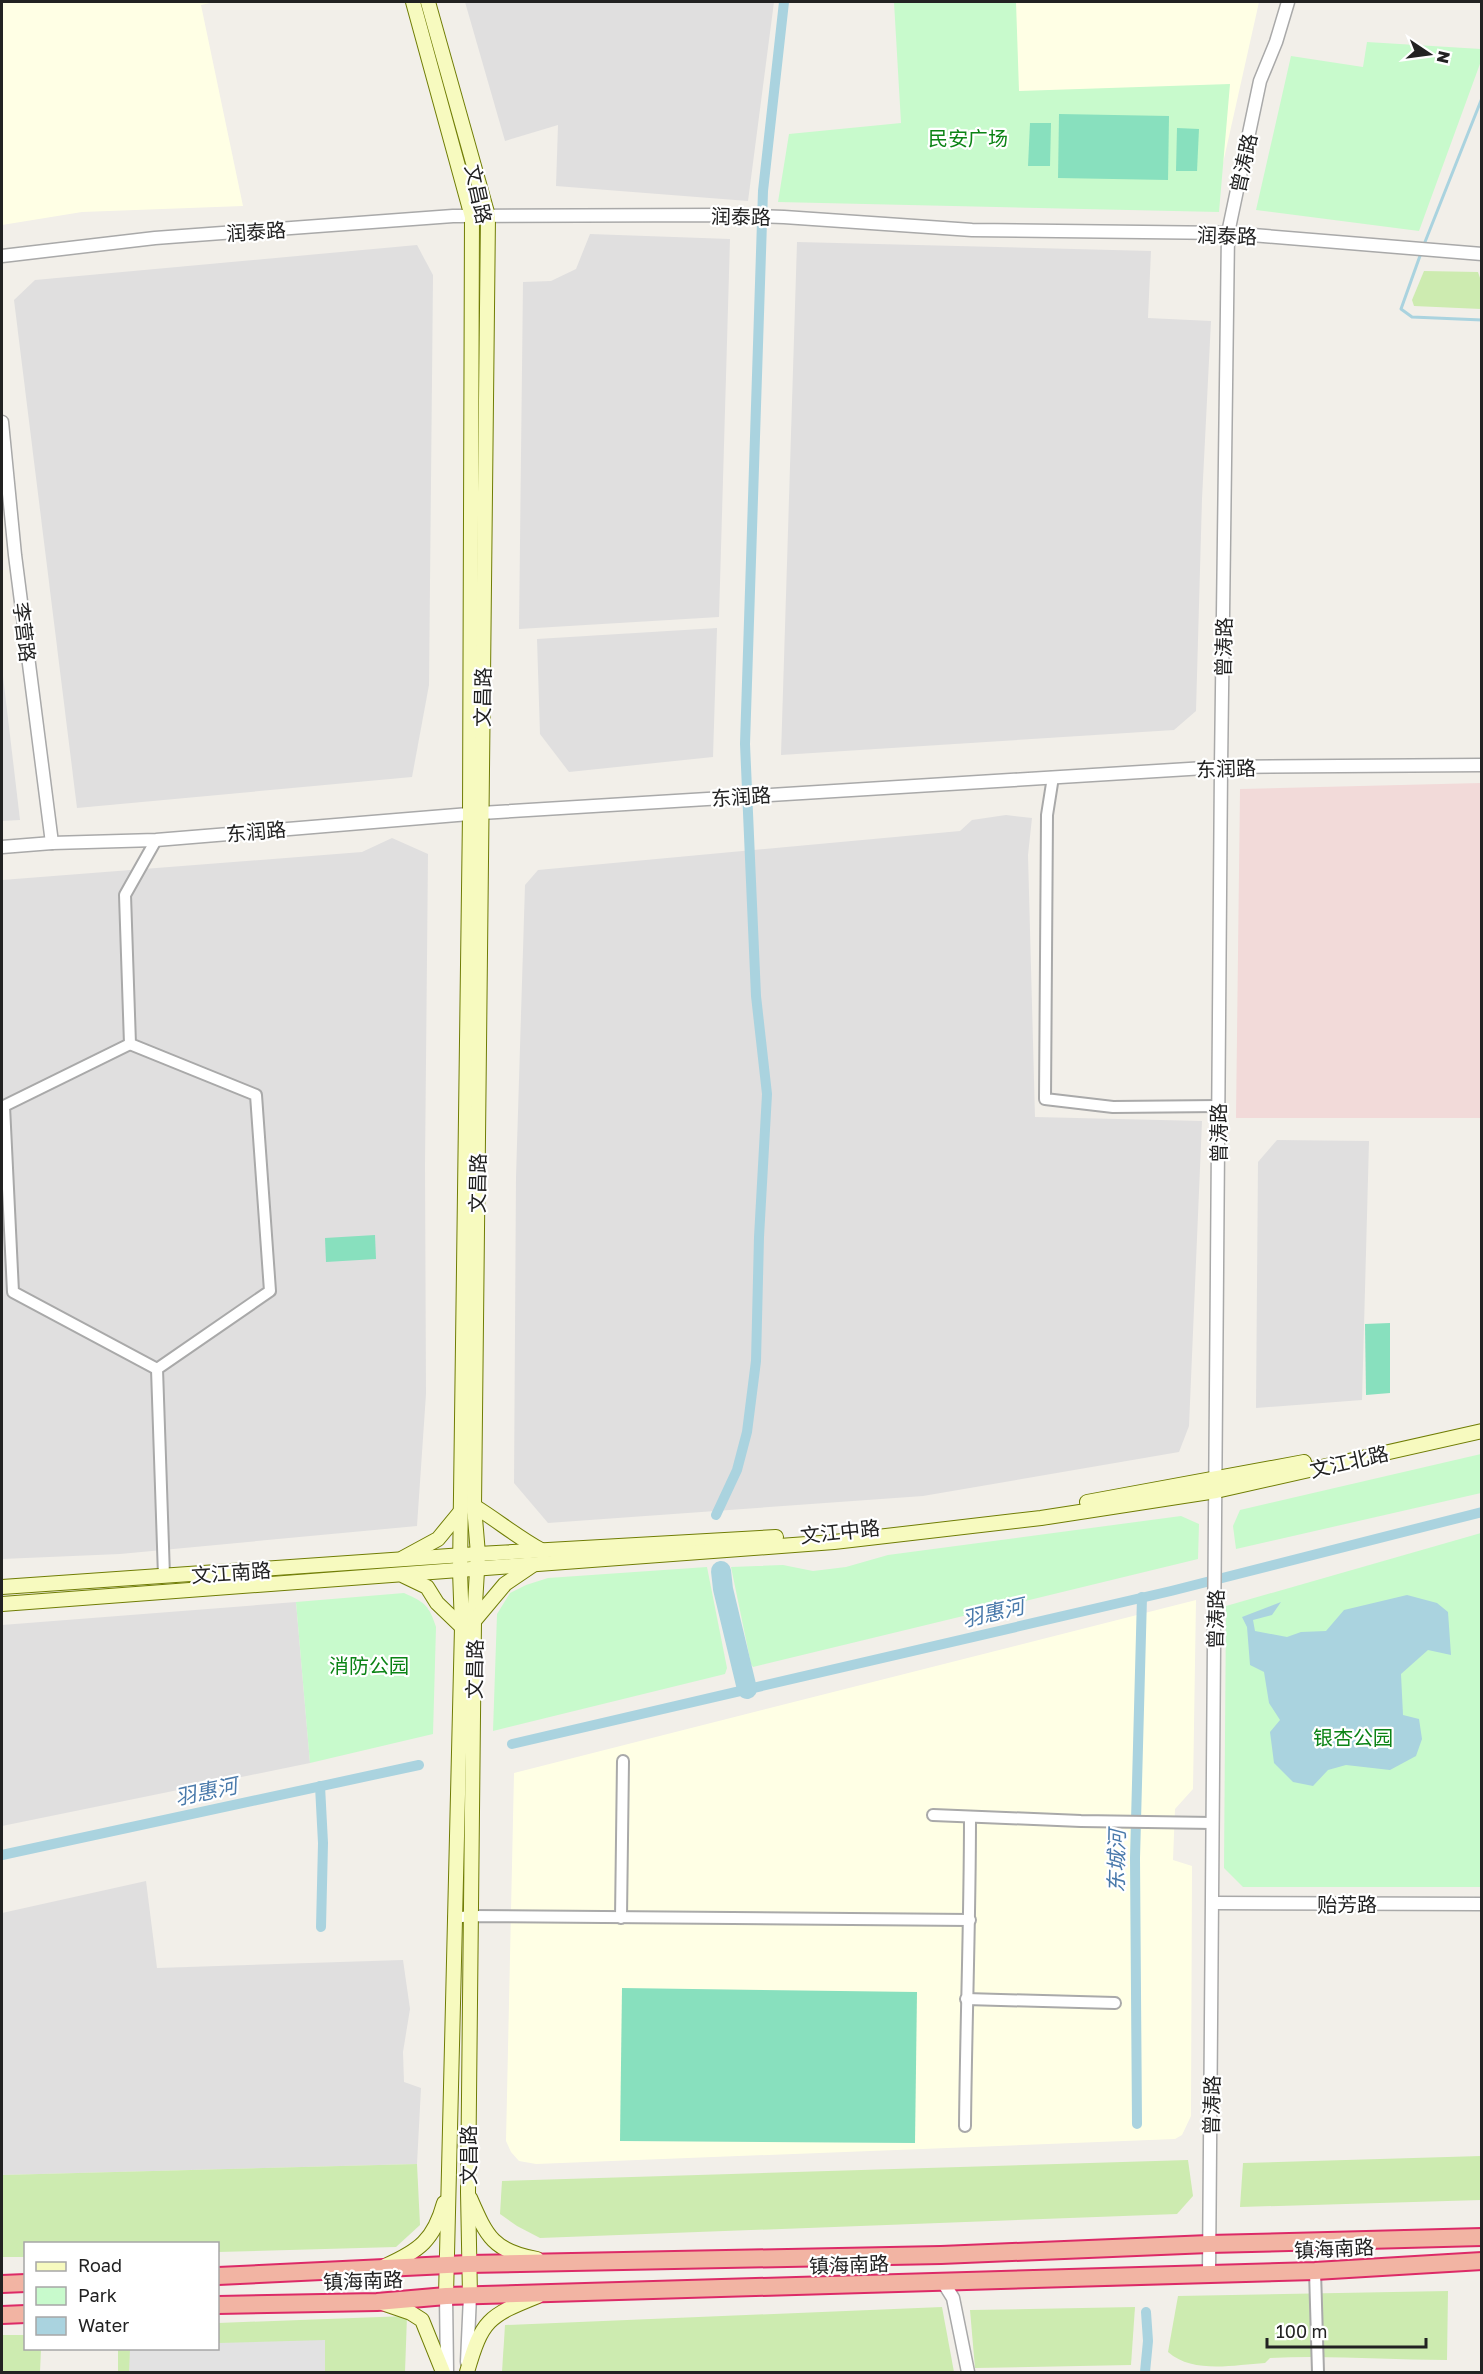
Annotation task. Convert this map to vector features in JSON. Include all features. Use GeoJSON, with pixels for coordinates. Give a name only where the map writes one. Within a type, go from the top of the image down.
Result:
{"type":"FeatureCollection","features":[{"type":"Feature","properties":{"kind":"highway","name":"镇海南路"},"geometry":{"type":"LineString","coordinates":[[219,2276],[468,2264],[941,2255],[1209,2244],[1482,2237]]}},
{"type":"Feature","properties":{"kind":"highway","name":"镇海南路"},"geometry":{"type":"LineString","coordinates":[[219,2304],[377,2302],[446,2296],[1315,2271],[1482,2261]]}},
{"type":"Feature","properties":{"kind":"highway"},"geometry":{"type":"LineString","coordinates":[[2,2284],[24,2283]]}},
{"type":"Feature","properties":{"kind":"highway"},"geometry":{"type":"LineString","coordinates":[[2,2315],[24,2314]]}},
{"type":"Feature","properties":{"kind":"main road","name":"文昌路"},"geometry":{"type":"LineString","coordinates":[[413,2],[472,217],[475,813]]}},
{"type":"Feature","properties":{"kind":"main road","name":"文昌路"},"geometry":{"type":"LineString","coordinates":[[428,2],[488,216],[475,813],[467,1508],[460,1556],[468,1624],[471,1916],[468,2192],[470,2296]]}},
{"type":"Feature","properties":{"kind":"main road"},"geometry":{"type":"LineString","coordinates":[[1216,1485],[1289,1465],[1482,1421]]}},
{"type":"Feature","properties":{"kind":"main road","name":"文江北路"},"geometry":{"type":"LineString","coordinates":[[1216,1485],[1482,1431]]}},
{"type":"Feature","properties":{"kind":"main road","name":"文江中路"},"geometry":{"type":"LineString","coordinates":[[460,1556],[824,1534],[1048,1509],[1216,1485]]}},
{"type":"Feature","properties":{"kind":"main road","name":"文江中路"},"geometry":{"type":"LineString","coordinates":[[460,1571],[834,1542],[1041,1518],[1216,1485]]}},
{"type":"Feature","properties":{"kind":"main road","name":"文昌路"},"geometry":{"type":"LineString","coordinates":[[446,2296],[451,2174],[454,1918],[468,1624],[478,1554],[467,1508]]}},
{"type":"Feature","properties":{"kind":"main road"},"geometry":{"type":"LineString","coordinates":[[396,1561],[438,1539],[467,1508],[500,1522],[514,1535],[541,1550]]}},
{"type":"Feature","properties":{"kind":"main road","name":"文江南路"},"geometry":{"type":"LineString","coordinates":[[2,1587],[460,1556]]}},
{"type":"Feature","properties":{"kind":"main road"},"geometry":{"type":"LineString","coordinates":[[402,1575],[427,1587],[437,1604],[468,1624],[505,1584],[535,1564]]}},
{"type":"Feature","properties":{"kind":"main road","name":"文江南路"},"geometry":{"type":"LineString","coordinates":[[2,1604],[460,1571]]}},
{"type":"Feature","properties":{"kind":"main road"},"geometry":{"type":"LineString","coordinates":[[377,2270],[412,2253],[428,2240],[440,2218],[451,2174]]}},
{"type":"Feature","properties":{"kind":"main road"},"geometry":{"type":"LineString","coordinates":[[468,2192],[479,2219],[495,2244],[526,2257],[557,2263]]}},
{"type":"Feature","properties":{"kind":"main road"},"geometry":{"type":"LineString","coordinates":[[467,2373],[474,2348],[489,2320],[506,2309],[545,2294]]}},
{"type":"Feature","properties":{"kind":"main road"},"geometry":{"type":"LineString","coordinates":[[377,2302],[411,2313],[422,2320],[445,2373]]}},
{"type":"Feature","properties":{"kind":"street","name":"曾涛路"},"geometry":{"type":"LineString","coordinates":[[1209,2273],[1221,767],[1228,233],[1260,81],[1276,42],[1288,2]]}},
{"type":"Feature","properties":{"kind":"street","name":"润泰路"},"geometry":{"type":"LineString","coordinates":[[2,256],[155,238],[453,216],[725,215],[972,230],[1228,233],[1482,254]]}},
{"type":"Feature","properties":{"kind":"street","name":"李营路"},"geometry":{"type":"LineString","coordinates":[[2,422],[15,555],[52,843]]}},
{"type":"Feature","properties":{"kind":"street","name":"东润路"},"geometry":{"type":"LineString","coordinates":[[2,847],[156,840],[475,813],[1221,767],[1482,765]]}},
{"type":"Feature","properties":{"kind":"street"},"geometry":{"type":"LineString","coordinates":[[1053,777],[1047,815],[1045,1099],[1113,1107],[1219,1106]]}},
{"type":"Feature","properties":{"kind":"street"},"geometry":{"type":"LineString","coordinates":[[130,1044],[126,895],[156,840]]}},
{"type":"Feature","properties":{"kind":"street"},"geometry":{"type":"LineString","coordinates":[[130,1044],[256,1095],[270,1291],[157,1369],[12,1292],[4,1106],[130,1044]]}},
{"type":"Feature","properties":{"kind":"street"},"geometry":{"type":"LineString","coordinates":[[157,1369],[165,1576]]}},
{"type":"Feature","properties":{"kind":"street"},"geometry":{"type":"LineString","coordinates":[[621,1918],[623,1761]]}},
{"type":"Feature","properties":{"kind":"street"},"geometry":{"type":"LineString","coordinates":[[933,1815],[1213,1823]]}},
{"type":"Feature","properties":{"kind":"street"},"geometry":{"type":"LineString","coordinates":[[965,2126],[970,1817]]}},
{"type":"Feature","properties":{"kind":"street","name":"贻芳路"},"geometry":{"type":"LineString","coordinates":[[1213,1903],[1482,1904]]}},
{"type":"Feature","properties":{"kind":"street"},"geometry":{"type":"LineString","coordinates":[[454,1918],[471,1916],[970,1920]]}},
{"type":"Feature","properties":{"kind":"street"},"geometry":{"type":"LineString","coordinates":[[966,1999],[1114,2003]]}},
{"type":"Feature","properties":{"kind":"street"},"geometry":{"type":"LineString","coordinates":[[1315,2271],[1318,2373]]}},
{"type":"Feature","properties":{"kind":"street"},"geometry":{"type":"LineString","coordinates":[[943,2282],[953,2298],[968,2373]]}},
{"type":"Feature","properties":{"kind":"street","name":"文昌路"},"geometry":{"type":"LineString","coordinates":[[445,2373],[446,2296]]}},
{"type":"Feature","properties":{"kind":"street","name":"文昌路"},"geometry":{"type":"LineString","coordinates":[[467,2373],[470,2296]]}},
{"type":"Feature","properties":{"kind":"shaded area"},"geometry":{"type":"Polygon","coordinates":[[[2,2],[215,2],[201,5],[243,206],[82,212],[2,225],[2,2]]]}},
{"type":"Feature","properties":{"kind":"shaded area"},"geometry":{"type":"Polygon","coordinates":[[[465,2],[774,2],[748,201],[556,186],[558,125],[505,141],[465,2]]]}},
{"type":"Feature","properties":{"kind":"shaded area"},"geometry":{"type":"Polygon","coordinates":[[[1011,2],[1259,2],[1215,199],[986,200],[1011,2]]]}},
{"type":"Feature","properties":{"kind":"shaded area"},"geometry":{"type":"Polygon","coordinates":[[[590,234],[730,239],[719,617],[519,629],[523,282],[551,281],[576,269],[590,234]]]}},
{"type":"Feature","properties":{"kind":"shaded area"},"geometry":{"type":"Polygon","coordinates":[[[797,242],[1151,251],[1148,318],[1211,321],[1202,499],[1196,711],[1174,730],[781,755],[797,242]]]}},
{"type":"Feature","properties":{"kind":"shaded area"},"geometry":{"type":"Polygon","coordinates":[[[417,245],[433,275],[429,685],[412,777],[77,808],[14,300],[35,280],[417,245]]]}},
{"type":"Feature","properties":{"kind":"shaded area"},"geometry":{"type":"Polygon","coordinates":[[[717,628],[713,757],[569,772],[540,734],[537,639],[717,628]]]}},
{"type":"Feature","properties":{"kind":"shaded area"},"geometry":{"type":"Polygon","coordinates":[[[2,668],[20,820],[2,821],[2,668]]]}},
{"type":"Feature","properties":{"kind":"shaded area"},"geometry":{"type":"Polygon","coordinates":[[[1481,783],[1481,1118],[1236,1118],[1240,789],[1481,783]]]}},
{"type":"Feature","properties":{"kind":"shaded area"},"geometry":{"type":"Polygon","coordinates":[[[1006,815],[1032,818],[1028,855],[1035,1117],[1202,1121],[1189,1426],[1179,1452],[923,1496],[548,1523],[514,1483],[516,1177],[525,885],[538,870],[960,831],[972,820],[1006,815]]]}},
{"type":"Feature","properties":{"kind":"shaded area"},"geometry":{"type":"Polygon","coordinates":[[[392,838],[428,854],[425,1166],[426,1394],[417,1526],[120,1554],[2,1559],[2,880],[362,852],[392,838]]]}},
{"type":"Feature","properties":{"kind":"shaded area"},"geometry":{"type":"Polygon","coordinates":[[[1277,1140],[1369,1141],[1362,1400],[1256,1408],[1258,1162],[1277,1140]]]}},
{"type":"Feature","properties":{"kind":"shaded area"},"geometry":{"type":"Polygon","coordinates":[[[1196,1600],[1193,1789],[1175,1809],[1173,1860],[1192,1866],[1191,2116],[1182,2135],[1175,2139],[536,2164],[519,2161],[511,2152],[506,2141],[514,1773],[1196,1600]]]}},
{"type":"Feature","properties":{"kind":"shaded area"},"geometry":{"type":"Polygon","coordinates":[[[296,1602],[310,1763],[2,1826],[2,1625],[296,1602]]]}},
{"type":"Feature","properties":{"kind":"shaded area"},"geometry":{"type":"Polygon","coordinates":[[[146,1881],[157,1968],[403,1960],[410,2009],[403,2052],[404,2082],[421,2088],[417,2164],[2,2175],[2,1913],[146,1881]]]}},
{"type":"Feature","properties":{"kind":"shaded area"},"geometry":{"type":"Polygon","coordinates":[[[325,2340],[325,2372],[129,2372],[130,2350],[219,2350],[219,2343],[325,2340]]]}},
{"type":"Feature","properties":{"kind":"green space","name":"民安广场"},"geometry":{"type":"Polygon","coordinates":[[[894,2],[1016,2],[1019,91],[1230,84],[1219,212],[778,202],[789,134],[901,123],[894,2]]]}},
{"type":"Feature","properties":{"kind":"green space"},"geometry":{"type":"Polygon","coordinates":[[[1367,42],[1481,49],[1481,61],[1419,231],[1256,210],[1291,56],[1363,67],[1367,42]]]}},
{"type":"Feature","properties":{"kind":"green space"},"geometry":{"type":"Polygon","coordinates":[[[1059,114],[1169,116],[1168,180],[1058,178],[1059,114]]]}},
{"type":"Feature","properties":{"kind":"green space"},"geometry":{"type":"Polygon","coordinates":[[[1030,123],[1051,123],[1050,166],[1028,166],[1030,123]]]}},
{"type":"Feature","properties":{"kind":"green space"},"geometry":{"type":"Polygon","coordinates":[[[1177,128],[1199,129],[1197,171],[1176,171],[1177,128]]]}},
{"type":"Feature","properties":{"kind":"green space"},"geometry":{"type":"Polygon","coordinates":[[[1424,271],[1478,272],[1481,281],[1481,309],[1414,306],[1412,300],[1424,271]]]}},
{"type":"Feature","properties":{"kind":"green space"},"geometry":{"type":"Polygon","coordinates":[[[375,1235],[376,1259],[326,1262],[325,1238],[375,1235]]]}},
{"type":"Feature","properties":{"kind":"green space"},"geometry":{"type":"Polygon","coordinates":[[[1390,1323],[1390,1393],[1366,1395],[1365,1324],[1390,1323]]]}},
{"type":"Feature","properties":{"kind":"green space"},"geometry":{"type":"Polygon","coordinates":[[[1481,1454],[1481,1493],[1236,1549],[1233,1526],[1240,1510],[1481,1454]]]}},
{"type":"Feature","properties":{"kind":"green space"},"geometry":{"type":"Polygon","coordinates":[[[1181,1516],[1199,1524],[1198,1559],[753,1667],[751,1664],[731,1567],[783,1565],[813,1571],[846,1567],[888,1555],[1181,1516]]]}},
{"type":"Feature","properties":{"kind":"green space","name":"银杏公园"},"geometry":{"type":"Polygon","coordinates":[[[1481,1533],[1481,1887],[1243,1887],[1224,1868],[1226,1606],[1481,1533]]]}},
{"type":"Feature","properties":{"kind":"green space"},"geometry":{"type":"Polygon","coordinates":[[[707,1567],[727,1668],[725,1674],[493,1731],[497,1614],[510,1593],[548,1578],[707,1567]]]}},
{"type":"Feature","properties":{"kind":"green space","name":"消防公园"},"geometry":{"type":"Polygon","coordinates":[[[404,1593],[425,1606],[436,1627],[433,1734],[310,1763],[296,1602],[404,1593]]]}},
{"type":"Feature","properties":{"kind":"green space"},"geometry":{"type":"Polygon","coordinates":[[[622,1988],[917,1992],[915,2143],[620,2141],[622,1988]]]}},
{"type":"Feature","properties":{"kind":"green space"},"geometry":{"type":"Polygon","coordinates":[[[1481,2156],[1481,2200],[1240,2207],[1243,2163],[1481,2156]]]}},
{"type":"Feature","properties":{"kind":"green space"},"geometry":{"type":"Polygon","coordinates":[[[1188,2160],[1193,2196],[1177,2214],[540,2238],[500,2214],[502,2181],[1188,2160]]]}},
{"type":"Feature","properties":{"kind":"green space"},"geometry":{"type":"Polygon","coordinates":[[[417,2164],[420,2225],[396,2247],[219,2252],[219,2242],[24,2242],[24,2257],[2,2257],[2,2175],[417,2164]]]}},
{"type":"Feature","properties":{"kind":"green space"},"geometry":{"type":"Polygon","coordinates":[[[1448,2291],[1447,2360],[1292,2357],[1270,2358],[1265,2363],[1201,2366],[1178,2359],[1168,2352],[1178,2296],[1448,2291]]]}},
{"type":"Feature","properties":{"kind":"green space"},"geometry":{"type":"Polygon","coordinates":[[[942,2307],[954,2372],[502,2372],[505,2325],[942,2307]]]}},
{"type":"Feature","properties":{"kind":"green space"},"geometry":{"type":"Polygon","coordinates":[[[1135,2307],[1131,2365],[975,2368],[970,2310],[1135,2307]]]}},
{"type":"Feature","properties":{"kind":"green space"},"geometry":{"type":"Polygon","coordinates":[[[407,2316],[405,2372],[118,2372],[118,2350],[219,2350],[219,2323],[407,2316]]]}},
{"type":"Feature","properties":{"kind":"green space"},"geometry":{"type":"Polygon","coordinates":[[[2,2335],[24,2335],[24,2350],[41,2350],[40,2372],[2,2372],[2,2335]]]}},
{"type":"Feature","properties":{"kind":"water"},"geometry":{"type":"Polygon","coordinates":[[[1407,1595],[1437,1603],[1448,1612],[1451,1655],[1428,1650],[1401,1674],[1403,1715],[1419,1719],[1422,1739],[1416,1756],[1390,1770],[1346,1765],[1328,1770],[1313,1786],[1293,1782],[1274,1763],[1270,1732],[1280,1720],[1269,1703],[1264,1672],[1250,1665],[1247,1627],[1242,1617],[1281,1602],[1272,1615],[1253,1620],[1255,1631],[1287,1637],[1301,1632],[1326,1631],[1344,1610],[1407,1595]]]}},
{"type":"Feature","properties":{"kind":"waterway"},"geometry":{"type":"LineString","coordinates":[[716,1515],[737,1470],[747,1432],[756,1361],[759,1237],[767,1094],[756,996],[745,744],[763,191],[784,2]]}},
{"type":"Feature","properties":{"kind":"waterway"},"geometry":{"type":"LineString","coordinates":[[1423,247],[1482,98]]}},
{"type":"Feature","properties":{"kind":"waterway"},"geometry":{"type":"LineString","coordinates":[[1421,253],[1401,309],[1412,317],[1482,320]]}},
{"type":"Feature","properties":{"kind":"waterway","name":"羽惠河"},"geometry":{"type":"LineString","coordinates":[[512,1744],[1171,1591],[1482,1512]]}},
{"type":"Feature","properties":{"kind":"waterway"},"geometry":{"type":"LineString","coordinates":[[721,1571],[723,1589],[747,1689]]}},
{"type":"Feature","properties":{"kind":"waterway","name":"东城河"},"geometry":{"type":"LineString","coordinates":[[1137,2124],[1135,1858],[1142,1597]]}},
{"type":"Feature","properties":{"kind":"waterway","name":"羽惠河"},"geometry":{"type":"LineString","coordinates":[[2,1855],[419,1765]]}},
{"type":"Feature","properties":{"kind":"waterway"},"geometry":{"type":"LineString","coordinates":[[320,1786],[323,1843],[321,1927]]}},
{"type":"Feature","properties":{"kind":"waterway","name":"东城河"},"geometry":{"type":"LineString","coordinates":[[1145,2372],[1148,2341],[1146,2312]]}}]}
